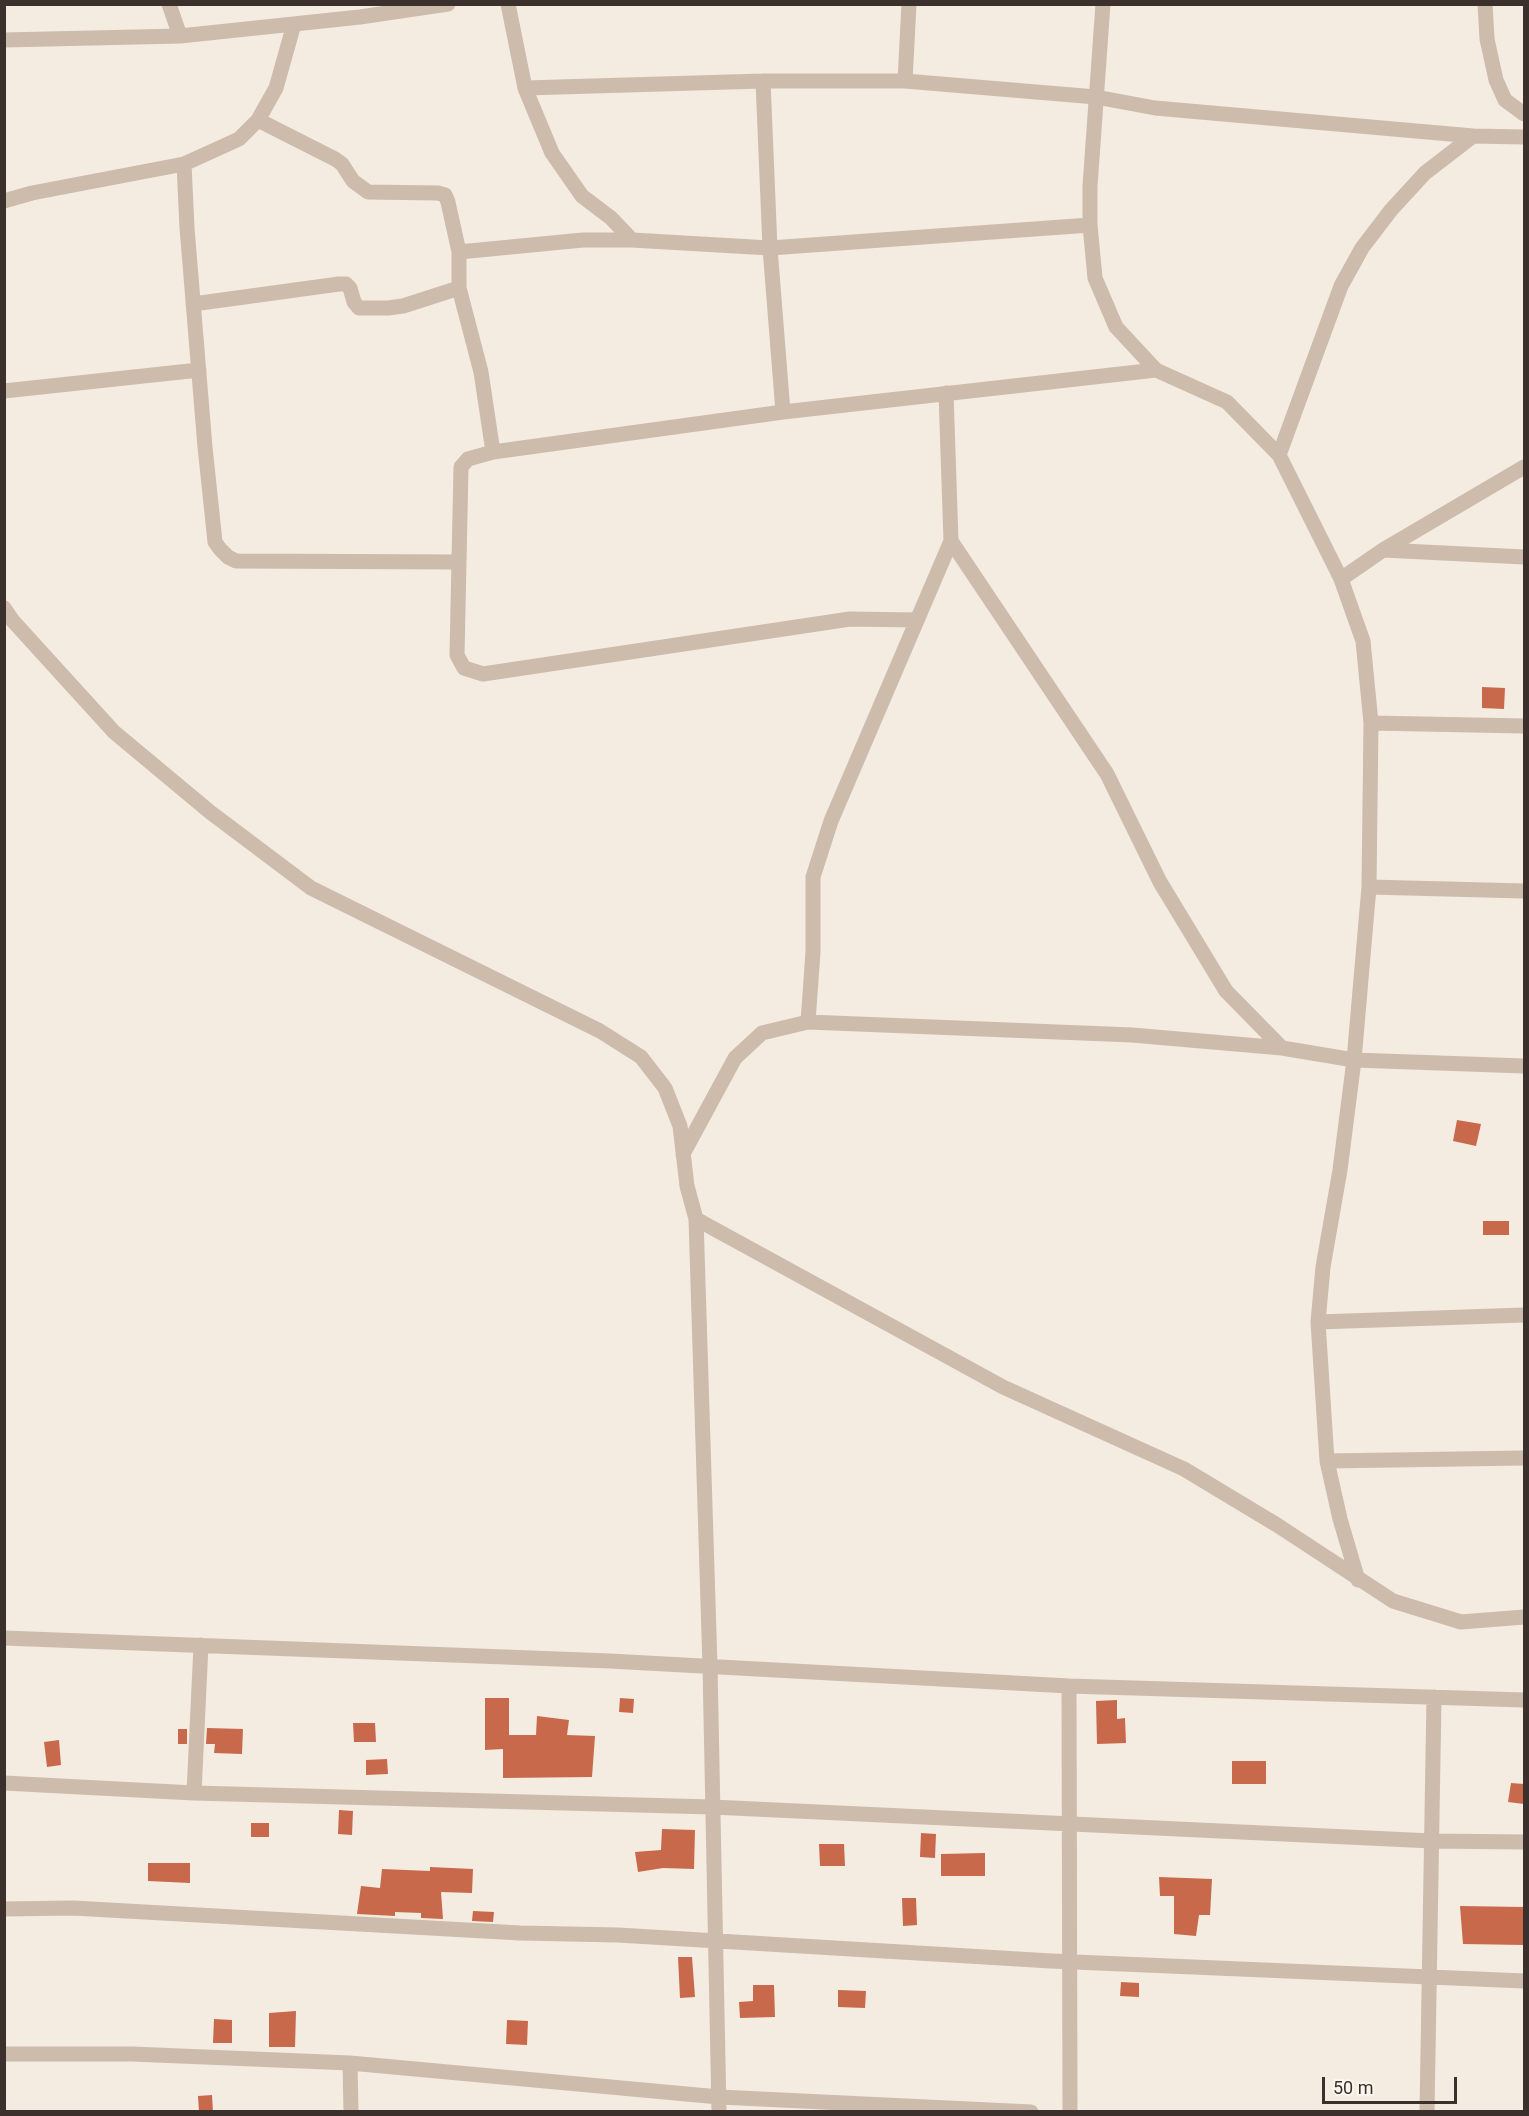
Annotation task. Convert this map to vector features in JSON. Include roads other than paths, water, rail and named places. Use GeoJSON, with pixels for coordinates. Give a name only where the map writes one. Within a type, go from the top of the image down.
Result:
{"type":"FeatureCollection","features":[{"type":"Feature","properties":{"kind":"street"},"geometry":{"type":"LineString","coordinates":[[169,4],[180,36]]}},
{"type":"Feature","properties":{"kind":"street"},"geometry":{"type":"LineString","coordinates":[[4,40],[180,36],[294,24],[359,11],[448,4]]}},
{"type":"Feature","properties":{"kind":"street"},"geometry":{"type":"LineString","coordinates":[[508,4],[525,88],[552,153],[582,196],[611,218],[632,240]]}},
{"type":"Feature","properties":{"kind":"street"},"geometry":{"type":"LineString","coordinates":[[905,81],[909,4]]}},
{"type":"Feature","properties":{"kind":"street"},"geometry":{"type":"LineString","coordinates":[[1103,4],[1090,186],[1090,225],[1095,278],[1116,327],[1156,370],[1227,402],[1279,455],[1341,579],[1363,641],[1371,723],[1369,887],[1354,1060],[1340,1170],[1323,1267],[1318,1322],[1327,1461],[1340,1519],[1359,1580]]}},
{"type":"Feature","properties":{"kind":"street"},"geometry":{"type":"LineString","coordinates":[[1485,4],[1486,39],[1496,80],[1505,100],[1524,114]]}},
{"type":"Feature","properties":{"kind":"street"},"geometry":{"type":"LineString","coordinates":[[4,201],[184,164],[239,139],[258,120],[276,88],[294,24]]}},
{"type":"Feature","properties":{"kind":"street"},"geometry":{"type":"LineString","coordinates":[[525,88],[763,81],[905,81],[1096,97],[1155,108],[1473,136],[1524,137]]}},
{"type":"Feature","properties":{"kind":"street"},"geometry":{"type":"LineString","coordinates":[[763,81],[770,248],[783,412]]}},
{"type":"Feature","properties":{"kind":"street"},"geometry":{"type":"LineString","coordinates":[[258,120],[335,159],[342,164],[359,188],[368,192],[445,195],[459,252],[459,288],[481,372],[493,452]]}},
{"type":"Feature","properties":{"kind":"street"},"geometry":{"type":"LineString","coordinates":[[1279,455],[1341,286],[1362,248],[1391,210],[1425,173],[1473,136]]}},
{"type":"Feature","properties":{"kind":"street"},"geometry":{"type":"LineString","coordinates":[[184,164],[193,304],[215,542],[228,557],[236,561],[459,562]]}},
{"type":"Feature","properties":{"kind":"street"},"geometry":{"type":"LineString","coordinates":[[459,252],[583,240],[632,240],[770,248],[1090,225]]}},
{"type":"Feature","properties":{"kind":"street"},"geometry":{"type":"LineString","coordinates":[[193,304],[345,284],[350,288],[354,303],[359,308],[388,308],[404,306],[459,288]]}},
{"type":"Feature","properties":{"kind":"street"},"geometry":{"type":"LineString","coordinates":[[4,391],[199,370]]}},
{"type":"Feature","properties":{"kind":"street"},"geometry":{"type":"LineString","coordinates":[[917,620],[850,619],[483,674],[464,668],[457,655],[461,467],[468,459],[493,452],[783,412],[1156,370]]}},
{"type":"Feature","properties":{"kind":"street"},"geometry":{"type":"LineString","coordinates":[[808,1022],[813,952],[813,877],[831,821],[951,541],[946,393]]}},
{"type":"Feature","properties":{"kind":"street"},"geometry":{"type":"LineString","coordinates":[[1341,579],[1383,550],[1524,467]]}},
{"type":"Feature","properties":{"kind":"street"},"geometry":{"type":"LineString","coordinates":[[951,541],[1107,774],[1160,882],[1226,991],[1282,1048]]}},
{"type":"Feature","properties":{"kind":"street"},"geometry":{"type":"LineString","coordinates":[[1383,550],[1524,557]]}},
{"type":"Feature","properties":{"kind":"street"},"geometry":{"type":"LineString","coordinates":[[4,608],[13,621],[114,732],[210,813],[311,888],[600,1031],[641,1057],[665,1088],[680,1126],[687,1186],[696,1219],[710,1666],[719,2104]]}},
{"type":"Feature","properties":{"kind":"street"},"geometry":{"type":"LineString","coordinates":[[1371,723],[1524,726]]}},
{"type":"Feature","properties":{"kind":"street"},"geometry":{"type":"LineString","coordinates":[[1369,887],[1524,891]]}},
{"type":"Feature","properties":{"kind":"street"},"geometry":{"type":"LineString","coordinates":[[683,1154],[735,1058],[762,1033],[808,1022],[1132,1035],[1282,1048],[1354,1060],[1524,1065]]}},
{"type":"Feature","properties":{"kind":"street"},"geometry":{"type":"LineString","coordinates":[[696,1219],[1003,1387],[1184,1469],[1277,1525],[1393,1601],[1461,1622],[1524,1617]]}},
{"type":"Feature","properties":{"kind":"street"},"geometry":{"type":"LineString","coordinates":[[1318,1322],[1524,1315]]}},
{"type":"Feature","properties":{"kind":"street"},"geometry":{"type":"LineString","coordinates":[[1327,1461],[1524,1458]]}},
{"type":"Feature","properties":{"kind":"street"},"geometry":{"type":"LineString","coordinates":[[4,1638],[710,1666],[1069,1686],[1524,1700]]}},
{"type":"Feature","properties":{"kind":"street"},"geometry":{"type":"LineString","coordinates":[[194,1793],[201,1645]]}},
{"type":"Feature","properties":{"kind":"street"},"geometry":{"type":"LineString","coordinates":[[1069,1686],[1070,2112]]}},
{"type":"Feature","properties":{"kind":"street"},"geometry":{"type":"LineString","coordinates":[[1427,2112],[1434,1697]]}},
{"type":"Feature","properties":{"kind":"street"},"geometry":{"type":"LineString","coordinates":[[4,1783],[194,1793],[712,1807],[1432,1841],[1524,1842]]}},
{"type":"Feature","properties":{"kind":"street"},"geometry":{"type":"LineString","coordinates":[[4,1909],[73,1908],[520,1933],[618,1935],[1070,1962],[1524,1981]]}},
{"type":"Feature","properties":{"kind":"street"},"geometry":{"type":"LineString","coordinates":[[4,2054],[132,2054],[350,2063],[719,2104],[1031,2112]]}},
{"type":"Feature","properties":{"kind":"street"},"geometry":{"type":"LineString","coordinates":[[350,2063],[351,2112]]}}]}
